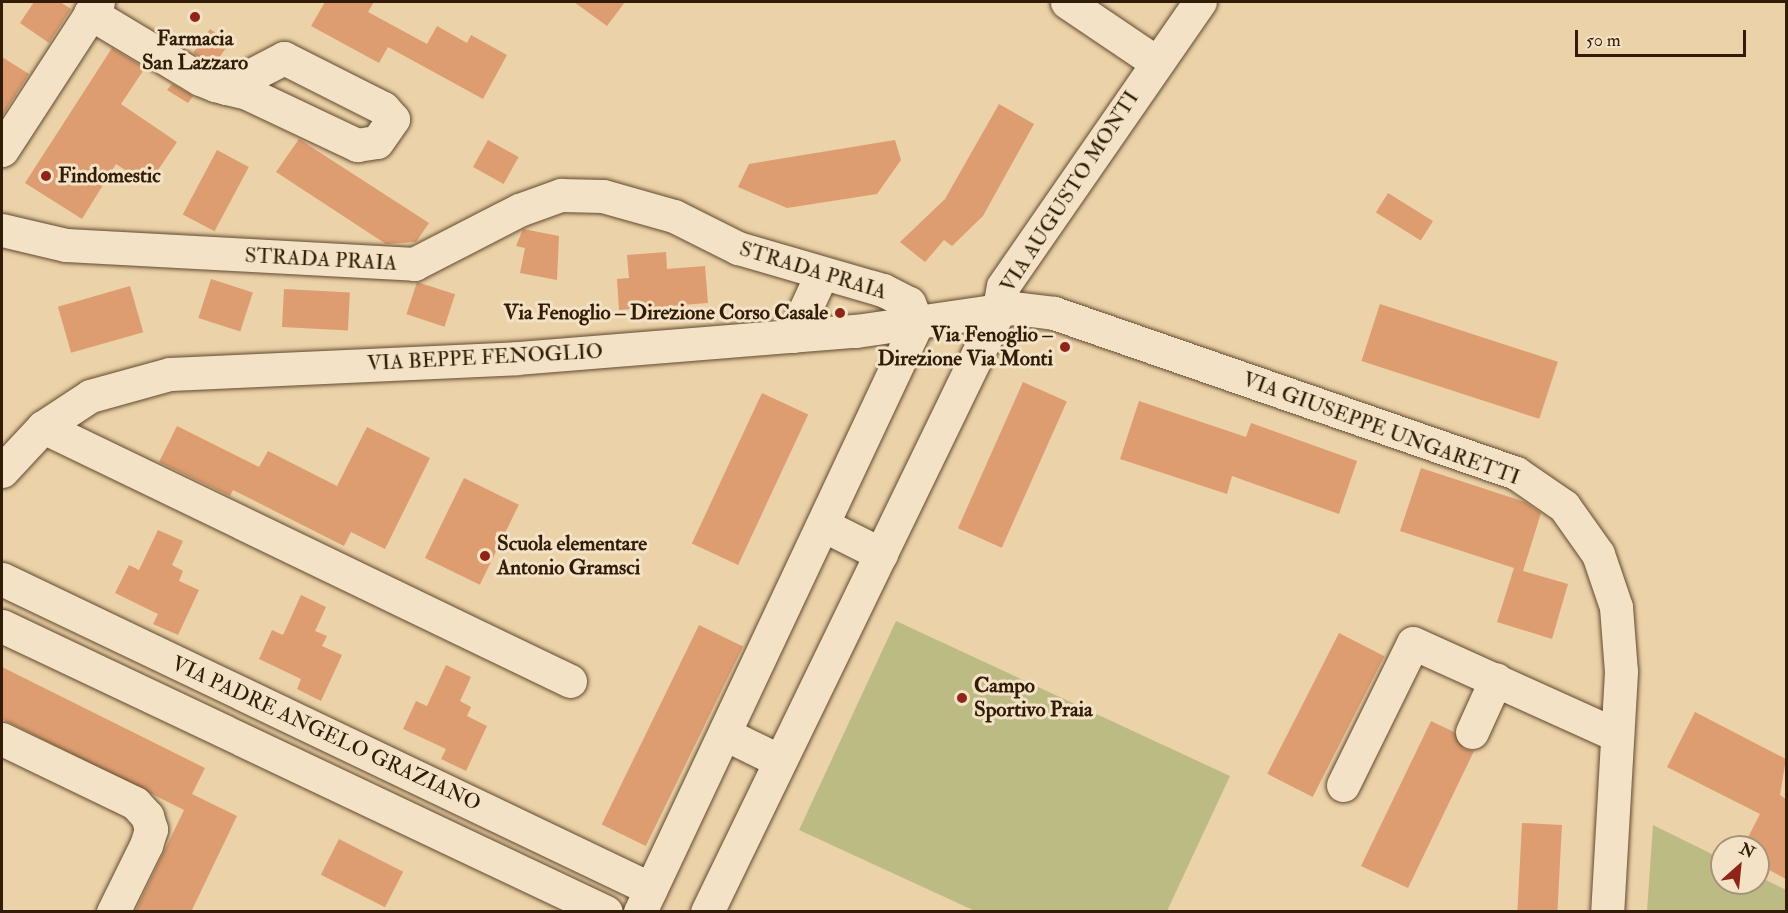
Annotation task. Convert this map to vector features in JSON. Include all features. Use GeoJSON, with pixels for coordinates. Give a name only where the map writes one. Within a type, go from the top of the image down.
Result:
{"type":"FeatureCollection","features":[{"type":"Feature","properties":{"kind":"street"},"geometry":{"type":"LineString","coordinates":[[1067,2],[1156,62]]}},
{"type":"Feature","properties":{"kind":"street","name":"VIA AUGUSTO MONTI"},"geometry":{"type":"LineString","coordinates":[[707,912],[998,312],[1003,286],[1156,62],[1200,2]]}},
{"type":"Feature","properties":{"kind":"street"},"geometry":{"type":"LineString","coordinates":[[2,150],[94,7],[200,79],[226,87]]}},
{"type":"Feature","properties":{"kind":"street","name":"STRADA PRAIA"},"geometry":{"type":"LineString","coordinates":[[2,230],[66,245],[414,264],[519,210],[561,195],[603,196],[674,216],[738,248],[822,273],[909,303],[917,323]]}},
{"type":"Feature","properties":{"kind":"street"},"geometry":{"type":"LineString","coordinates":[[793,336],[822,273]]}},
{"type":"Feature","properties":{"kind":"street","name":"VIA GIUSEPPE UNGARETTI"},"geometry":{"type":"LineString","coordinates":[[998,312],[1032,309],[1065,317],[1516,473],[1564,506],[1598,554],[1616,608],[1621,672],[1607,912]]}},
{"type":"Feature","properties":{"kind":"street","name":"VIA BEPPE FENOGLIO"},"geometry":{"type":"LineString","coordinates":[[2,471],[43,427],[90,396],[170,374],[517,358],[793,336],[998,312]]}},
{"type":"Feature","properties":{"kind":"street"},"geometry":{"type":"LineString","coordinates":[[644,906],[917,323]]}},
{"type":"Feature","properties":{"kind":"street"},"geometry":{"type":"LineString","coordinates":[[43,427],[570,681]]}},
{"type":"Feature","properties":{"kind":"street"},"geometry":{"type":"LineString","coordinates":[[823,525],[881,554]]}},
{"type":"Feature","properties":{"kind":"street","name":"VIA PADRE ANGELO GRAZIANO"},"geometry":{"type":"LineString","coordinates":[[2,579],[644,906]]}},
{"type":"Feature","properties":{"kind":"street","name":"VIA PADRE ANGELO GRAZIANO"},"geometry":{"type":"LineString","coordinates":[[2,626],[606,912]]}},
{"type":"Feature","properties":{"kind":"street"},"geometry":{"type":"LineString","coordinates":[[1343,785],[1408,646],[1419,643],[1617,735]]}},
{"type":"Feature","properties":{"kind":"street"},"geometry":{"type":"LineString","coordinates":[[1472,732],[1496,679]]}},
{"type":"Feature","properties":{"kind":"street"},"geometry":{"type":"LineString","coordinates":[[726,734],[780,761]]}},
{"type":"Feature","properties":{"kind":"street"},"geometry":{"type":"LineString","coordinates":[[2,739],[135,803],[147,816],[151,829],[146,845],[113,912]]}},
{"type":"Feature","properties":{"kind":"shaded area","name":"Campo Sportivo Praia"},"geometry":{"type":"Polygon","coordinates":[[[896,621],[1230,776],[1167,911],[975,911],[799,830],[896,621]]]}},
{"type":"Feature","properties":{"kind":"shaded area"},"geometry":{"type":"Polygon","coordinates":[[[1653,825],[1710,853],[1710,895],[1770,895],[1770,882],[1786,890],[1786,911],[1647,911],[1653,825]]]}},
{"type":"Feature","properties":{"kind":"building"},"geometry":{"type":"Polygon","coordinates":[[[34,2],[60,2],[71,9],[49,43],[20,23],[34,2]]]}},
{"type":"Feature","properties":{"kind":"building"},"geometry":{"type":"Polygon","coordinates":[[[325,2],[374,2],[368,12],[427,44],[437,26],[467,43],[471,35],[507,55],[483,99],[388,47],[379,63],[311,26],[325,2]]]}},
{"type":"Feature","properties":{"kind":"building"},"geometry":{"type":"Polygon","coordinates":[[[574,2],[625,2],[607,26],[574,2]]]}},
{"type":"Feature","properties":{"kind":"building"},"geometry":{"type":"Polygon","coordinates":[[[210,29],[230,43],[213,67],[193,53],[210,29]]]}},
{"type":"Feature","properties":{"kind":"building"},"geometry":{"type":"Polygon","coordinates":[[[112,48],[145,68],[121,104],[177,142],[148,185],[116,164],[82,219],[25,183],[112,48]]]}},
{"type":"Feature","properties":{"kind":"building"},"geometry":{"type":"Polygon","coordinates":[[[2,57],[29,74],[2,116],[2,57]]]}},
{"type":"Feature","properties":{"kind":"building"},"geometry":{"type":"Polygon","coordinates":[[[172,84],[193,96],[188,103],[167,90],[172,84]]]}},
{"type":"Feature","properties":{"kind":"building"},"geometry":{"type":"Polygon","coordinates":[[[999,104],[1034,124],[983,216],[952,246],[944,240],[925,262],[900,242],[945,199],[999,104]]]}},
{"type":"Feature","properties":{"kind":"building"},"geometry":{"type":"Polygon","coordinates":[[[299,139],[429,223],[416,242],[386,244],[276,172],[299,139]]]}},
{"type":"Feature","properties":{"kind":"building"},"geometry":{"type":"Polygon","coordinates":[[[488,140],[519,157],[504,184],[473,167],[488,140]]]}},
{"type":"Feature","properties":{"kind":"building"},"geometry":{"type":"Polygon","coordinates":[[[895,140],[901,160],[877,194],[787,208],[738,187],[749,164],[895,140]]]}},
{"type":"Feature","properties":{"kind":"building"},"geometry":{"type":"Polygon","coordinates":[[[217,150],[249,167],[215,231],[183,214],[217,150]]]}},
{"type":"Feature","properties":{"kind":"building"},"geometry":{"type":"Polygon","coordinates":[[[1388,193],[1433,221],[1421,241],[1376,213],[1388,193]]]}},
{"type":"Feature","properties":{"kind":"building"},"geometry":{"type":"Polygon","coordinates":[[[523,229],[559,236],[557,280],[520,273],[525,248],[516,246],[523,229]]]}},
{"type":"Feature","properties":{"kind":"building"},"geometry":{"type":"Polygon","coordinates":[[[666,252],[667,269],[705,266],[708,303],[619,310],[617,279],[629,278],[627,255],[666,252]]]}},
{"type":"Feature","properties":{"kind":"building"},"geometry":{"type":"Polygon","coordinates":[[[211,279],[253,293],[240,332],[198,318],[211,279]]]}},
{"type":"Feature","properties":{"kind":"building"},"geometry":{"type":"Polygon","coordinates":[[[417,282],[455,294],[445,327],[406,314],[417,282]]]}},
{"type":"Feature","properties":{"kind":"building"},"geometry":{"type":"Polygon","coordinates":[[[130,286],[143,332],[71,353],[58,307],[130,286]]]}},
{"type":"Feature","properties":{"kind":"building"},"geometry":{"type":"Polygon","coordinates":[[[284,289],[350,292],[348,330],[282,327],[284,289]]]}},
{"type":"Feature","properties":{"kind":"building"},"geometry":{"type":"Polygon","coordinates":[[[1380,304],[1558,362],[1539,419],[1361,361],[1380,304]]]}},
{"type":"Feature","properties":{"kind":"building"},"geometry":{"type":"Polygon","coordinates":[[[1023,382],[1067,402],[1002,548],[958,528],[1023,382]]]}},
{"type":"Feature","properties":{"kind":"building"},"geometry":{"type":"Polygon","coordinates":[[[762,393],[808,415],[738,565],[692,543],[762,393]]]}},
{"type":"Feature","properties":{"kind":"building"},"geometry":{"type":"Polygon","coordinates":[[[1139,401],[1246,437],[1251,423],[1357,461],[1339,514],[1232,476],[1227,494],[1120,459],[1139,401]]]}},
{"type":"Feature","properties":{"kind":"building"},"geometry":{"type":"Polygon","coordinates":[[[177,426],[259,467],[268,451],[337,486],[367,427],[430,458],[385,549],[351,532],[344,546],[233,490],[230,496],[159,462],[177,426]]]}},
{"type":"Feature","properties":{"kind":"building"},"geometry":{"type":"Polygon","coordinates":[[[1421,468],[1525,502],[1541,513],[1523,571],[1568,584],[1552,639],[1497,622],[1514,568],[1400,531],[1421,468]]]}},
{"type":"Feature","properties":{"kind":"building"},"geometry":{"type":"Polygon","coordinates":[[[464,478],[519,505],[480,585],[425,558],[464,478]]]}},
{"type":"Feature","properties":{"kind":"building"},"geometry":{"type":"Polygon","coordinates":[[[158,530],[183,541],[172,565],[183,571],[179,581],[199,590],[178,635],[153,624],[158,614],[115,593],[129,565],[139,570],[158,530]]]}},
{"type":"Feature","properties":{"kind":"building"},"geometry":{"type":"Polygon","coordinates":[[[301,595],[326,607],[315,631],[327,636],[322,646],[342,655],[321,701],[297,689],[301,679],[259,659],[272,630],[283,635],[301,595]]]}},
{"type":"Feature","properties":{"kind":"building"},"geometry":{"type":"Polygon","coordinates":[[[699,625],[743,646],[646,846],[602,825],[699,625]]]}},
{"type":"Feature","properties":{"kind":"building"},"geometry":{"type":"Polygon","coordinates":[[[1339,633],[1384,656],[1313,797],[1267,774],[1339,633]]]}},
{"type":"Feature","properties":{"kind":"building"},"geometry":{"type":"Polygon","coordinates":[[[446,665],[471,677],[460,701],[471,707],[467,716],[487,726],[466,771],[441,759],[446,749],[403,729],[416,701],[427,706],[446,665]]]}},
{"type":"Feature","properties":{"kind":"building"},"geometry":{"type":"Polygon","coordinates":[[[2,667],[205,768],[192,794],[237,816],[191,912],[135,912],[184,810],[2,719],[2,667]]]}},
{"type":"Feature","properties":{"kind":"building"},"geometry":{"type":"Polygon","coordinates":[[[1695,712],[1786,759],[1780,795],[1786,799],[1786,879],[1770,870],[1770,835],[1749,835],[1760,814],[1667,767],[1695,712]]]}},
{"type":"Feature","properties":{"kind":"building"},"geometry":{"type":"Polygon","coordinates":[[[1431,721],[1454,732],[1464,749],[1474,751],[1408,888],[1361,866],[1431,721]]]}},
{"type":"Feature","properties":{"kind":"building"},"geometry":{"type":"Polygon","coordinates":[[[1522,823],[1562,825],[1557,912],[1517,912],[1522,823]]]}},
{"type":"Feature","properties":{"kind":"building"},"geometry":{"type":"Polygon","coordinates":[[[339,839],[403,872],[385,907],[321,875],[339,839]]]}},
{"type":"Feature","properties":{"kind":"place","name":"Farmacia San Lazzaro"},"geometry":{"type":"Point","coordinates":[195,17]}},
{"type":"Feature","properties":{"kind":"place","name":"Findomestic"},"geometry":{"type":"Point","coordinates":[46,176]}},
{"type":"Feature","properties":{"kind":"place","name":"Via Fenoglio – Direzione Corso Casale"},"geometry":{"type":"Point","coordinates":[840,313]}},
{"type":"Feature","properties":{"kind":"place","name":"Via Fenoglio – Direzione Via Monti"},"geometry":{"type":"Point","coordinates":[1065,347]}},
{"type":"Feature","properties":{"kind":"place","name":"Scuola elementare Antonio Gramsci"},"geometry":{"type":"Point","coordinates":[485,556]}},
{"type":"Feature","properties":{"kind":"place","name":"Campo Sportivo Praia"},"geometry":{"type":"Point","coordinates":[962,698]}}]}
